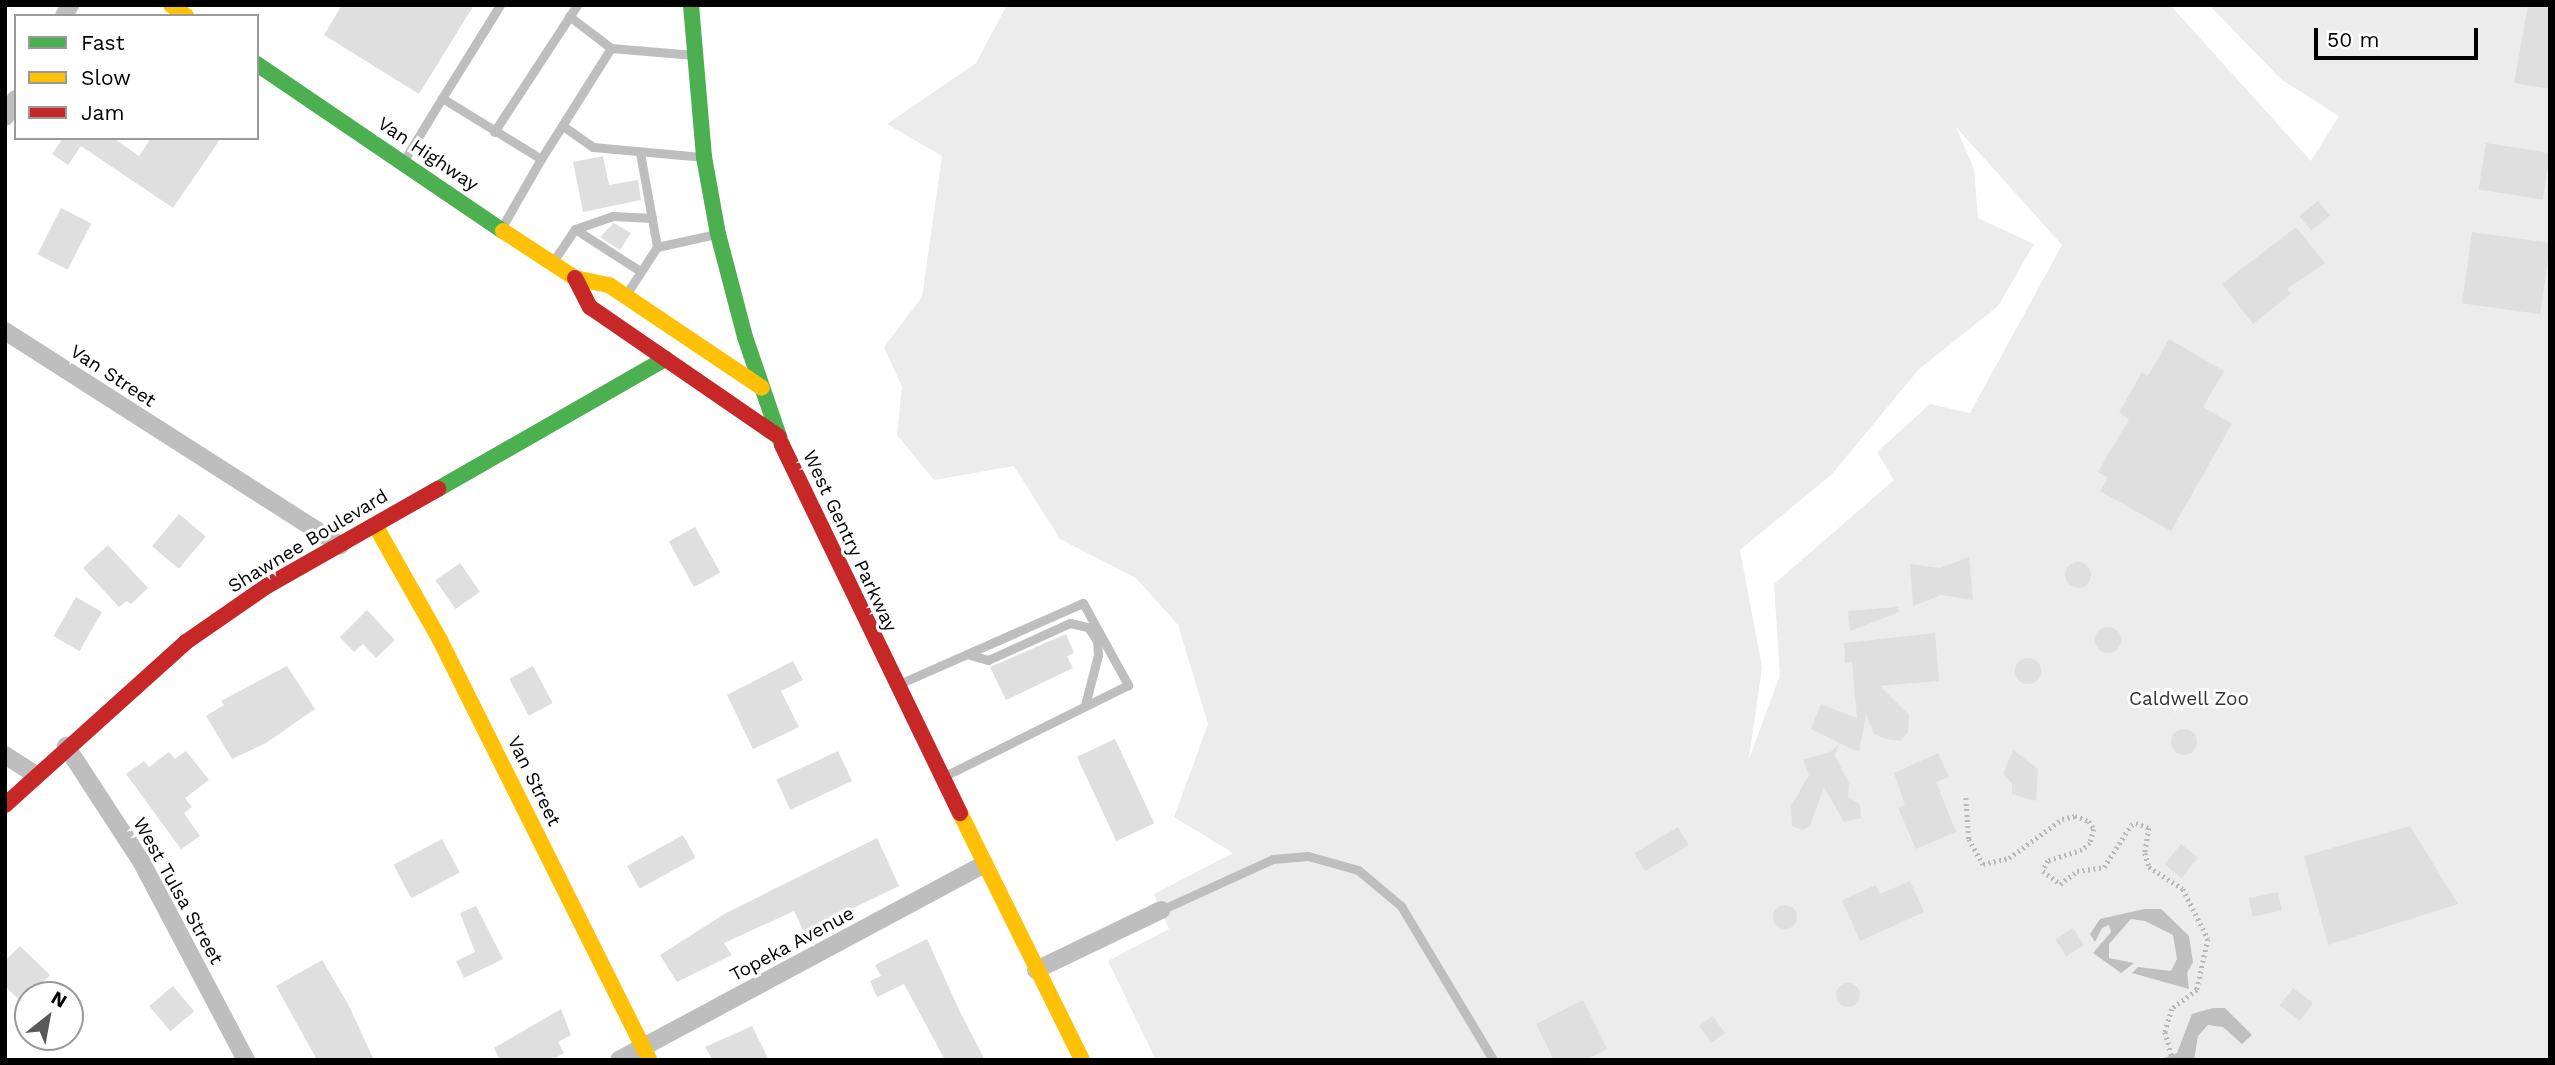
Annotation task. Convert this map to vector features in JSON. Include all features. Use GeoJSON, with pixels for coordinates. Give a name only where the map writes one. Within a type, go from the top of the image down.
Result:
{"type":"FeatureCollection","features":[{"type":"Feature","properties":{"kind":"main road","name":"West Gentry Parkway"},"geometry":{"type":"LineString","coordinates":[[691,5],[704,157],[718,234],[762,388],[779,437],[896,686],[1082,1060]]}},
{"type":"Feature","properties":{"kind":"main road","name":"Van Highway"},"geometry":{"type":"LineString","coordinates":[[259,65],[552,264],[575,278],[609,285],[762,388]]}},
{"type":"Feature","properties":{"kind":"main road","name":"Van Highway"},"geometry":{"type":"LineString","coordinates":[[575,278],[590,307],[779,437]]}},
{"type":"Feature","properties":{"kind":"main road","name":"Shawnee Boulevard"},"geometry":{"type":"LineString","coordinates":[[5,806],[66,746],[186,642],[267,586],[665,359]]}},
{"type":"Feature","properties":{"kind":"main road","name":"Van Street"},"geometry":{"type":"LineString","coordinates":[[374,525],[440,640],[646,1054]]}},
{"type":"Feature","properties":{"kind":"street","name":"Van Street"},"geometry":{"type":"LineString","coordinates":[[5,331],[340,545]]}},
{"type":"Feature","properties":{"kind":"street","name":"West Tulsa Street"},"geometry":{"type":"LineString","coordinates":[[66,746],[141,861],[246,1060]]}},
{"type":"Feature","properties":{"kind":"street"},"geometry":{"type":"LineString","coordinates":[[5,755],[36,775]]}},
{"type":"Feature","properties":{"kind":"street","name":"Topeka Avenue"},"geometry":{"type":"LineString","coordinates":[[619,1060],[646,1054],[984,864]]}},
{"type":"Feature","properties":{"kind":"street"},"geometry":{"type":"LineString","coordinates":[[1036,970],[1161,910]]}},
{"type":"Feature","properties":{"kind":"lane"},"geometry":{"type":"LineString","coordinates":[[403,162],[500,5]]}},
{"type":"Feature","properties":{"kind":"lane"},"geometry":{"type":"LineString","coordinates":[[494,132],[577,5]]}},
{"type":"Feature","properties":{"kind":"lane"},"geometry":{"type":"LineString","coordinates":[[569,16],[611,48],[694,55]]}},
{"type":"Feature","properties":{"kind":"lane"},"geometry":{"type":"LineString","coordinates":[[502,229],[541,159],[611,48]]}},
{"type":"Feature","properties":{"kind":"lane"},"geometry":{"type":"LineString","coordinates":[[442,98],[541,159]]}},
{"type":"Feature","properties":{"kind":"lane"},"geometry":{"type":"LineString","coordinates":[[563,126],[593,147],[704,157]]}},
{"type":"Feature","properties":{"kind":"lane"},"geometry":{"type":"LineString","coordinates":[[640,153],[657,247]]}},
{"type":"Feature","properties":{"kind":"lane"},"geometry":{"type":"LineString","coordinates":[[552,264],[575,229],[613,216],[652,218]]}},
{"type":"Feature","properties":{"kind":"lane"},"geometry":{"type":"LineString","coordinates":[[575,229],[640,271]]}},
{"type":"Feature","properties":{"kind":"lane"},"geometry":{"type":"LineString","coordinates":[[625,297],[657,247],[718,234]]}},
{"type":"Feature","properties":{"kind":"lane"},"geometry":{"type":"LineString","coordinates":[[896,686],[1083,603],[1128,685],[942,778]]}},
{"type":"Feature","properties":{"kind":"lane"},"geometry":{"type":"LineString","coordinates":[[967,654],[988,660],[1070,623],[1088,627],[1097,641],[1098,655],[1085,705]]}},
{"type":"Feature","properties":{"kind":"lane"},"geometry":{"type":"LineString","coordinates":[[1161,910],[1273,859],[1308,856],[1357,870],[1401,906],[1493,1060]]}},
{"type":"Feature","properties":{"kind":"path"},"geometry":{"type":"LineString","coordinates":[[1966,798],[1969,839],[1983,864],[2009,858],[2062,818],[2076,816],[2089,821],[2094,829],[2090,843],[2082,850],[2048,861],[2043,871],[2060,884],[2077,871],[2104,867],[2131,825],[2136,823],[2149,828],[2145,853],[2149,867],[2183,889],[2208,939],[2197,990],[2172,1009],[2165,1032],[2174,1060]]}},
{"type":"Feature","properties":{"kind":"green space","name":"Caldwell Zoo"},"geometry":{"type":"Polygon","coordinates":[[[1007,5],[2170,5],[2311,161],[2339,116],[2282,80],[2209,5],[2550,5],[2550,1060],[1156,1060],[1108,961],[1169,929],[1154,894],[1233,853],[1174,817],[1208,724],[1178,625],[1136,578],[1060,539],[1014,466],[934,480],[897,435],[902,387],[884,347],[922,297],[942,156],[887,124],[976,63],[1007,5]],[[1956,127],[1974,169],[1978,218],[2034,244],[1998,306],[1919,369],[1832,474],[1740,550],[1762,667],[1749,759],[1780,675],[1774,584],[1894,480],[1877,452],[1930,404],[1970,413],[2062,245],[1956,127]]]}},
{"type":"Feature","properties":{"kind":"shaded area"},"geometry":{"type":"Polygon","coordinates":[[[2144,909],[2161,909],[2189,936],[2193,962],[2187,973],[2189,989],[2132,973],[2138,967],[2171,971],[2177,959],[2173,935],[2145,921],[2131,919],[2109,944],[2109,958],[2134,963],[2121,973],[2093,953],[2111,932],[2109,925],[2102,928],[2095,942],[2090,934],[2100,919],[2144,909]]]}},
{"type":"Feature","properties":{"kind":"shaded area"},"geometry":{"type":"Polygon","coordinates":[[[2213,1008],[2225,1008],[2252,1035],[2242,1044],[2223,1027],[2208,1025],[2198,1036],[2194,1060],[2159,1060],[2177,1053],[2192,1014],[2213,1008]]]}},
{"type":"Feature","properties":{"kind":"building"},"geometry":{"type":"Polygon","coordinates":[[[342,5],[474,5],[419,94],[324,35],[342,5]]]}},
{"type":"Feature","properties":{"kind":"building"},"geometry":{"type":"Polygon","coordinates":[[[2528,5],[2550,5],[2550,89],[2514,83],[2528,5]]]}},
{"type":"Feature","properties":{"kind":"building"},"geometry":{"type":"Polygon","coordinates":[[[62,140],[116,140],[139,156],[150,140],[220,140],[173,208],[81,146],[68,165],[52,154],[62,140]]]}},
{"type":"Feature","properties":{"kind":"building"},"geometry":{"type":"Polygon","coordinates":[[[2486,143],[2550,153],[2543,200],[2479,189],[2486,143]]]}},
{"type":"Feature","properties":{"kind":"building"},"geometry":{"type":"Polygon","coordinates":[[[603,156],[609,185],[638,180],[641,200],[583,212],[573,162],[603,156]]]}},
{"type":"Feature","properties":{"kind":"building"},"geometry":{"type":"Polygon","coordinates":[[[2318,201],[2330,216],[2311,231],[2299,216],[2318,201]]]}},
{"type":"Feature","properties":{"kind":"building"},"geometry":{"type":"Polygon","coordinates":[[[61,208],[91,223],[68,270],[37,254],[61,208]]]}},
{"type":"Feature","properties":{"kind":"building"},"geometry":{"type":"Polygon","coordinates":[[[614,223],[631,233],[620,250],[600,237],[614,223]]]}},
{"type":"Feature","properties":{"kind":"building"},"geometry":{"type":"Polygon","coordinates":[[[2296,227],[2325,263],[2287,289],[2291,294],[2253,324],[2222,284],[2296,227]]]}},
{"type":"Feature","properties":{"kind":"building"},"geometry":{"type":"Polygon","coordinates":[[[2472,232],[2550,243],[2540,314],[2462,303],[2472,232]]]}},
{"type":"Feature","properties":{"kind":"building"},"geometry":{"type":"Polygon","coordinates":[[[2169,339],[2224,371],[2203,407],[2232,424],[2171,531],[2100,491],[2108,478],[2098,472],[2129,419],[2119,413],[2142,372],[2148,376],[2169,339]]]}},
{"type":"Feature","properties":{"kind":"building"},"geometry":{"type":"Polygon","coordinates":[[[179,514],[206,536],[179,569],[152,546],[179,514]]]}},
{"type":"Feature","properties":{"kind":"building"},"geometry":{"type":"Polygon","coordinates":[[[695,527],[720,572],[694,587],[669,542],[695,527]]]}},
{"type":"Feature","properties":{"kind":"building"},"geometry":{"type":"Polygon","coordinates":[[[108,545],[148,588],[131,604],[127,601],[119,607],[83,568],[108,545]]]}},
{"type":"Feature","properties":{"kind":"building"},"geometry":{"type":"Polygon","coordinates":[[[1969,557],[1973,600],[1941,595],[1913,606],[1910,564],[1940,568],[1969,557]]]}},
{"type":"Feature","properties":{"kind":"building"},"geometry":{"type":"Polygon","coordinates":[[[2078,562],[2087,566],[2091,575],[2087,584],[2078,588],[2069,584],[2065,575],[2069,566],[2078,562]]]}},
{"type":"Feature","properties":{"kind":"building"},"geometry":{"type":"Polygon","coordinates":[[[460,563],[480,592],[456,609],[435,580],[460,563]]]}},
{"type":"Feature","properties":{"kind":"building"},"geometry":{"type":"Polygon","coordinates":[[[76,597],[102,612],[79,651],[54,636],[76,597]]]}},
{"type":"Feature","properties":{"kind":"building"},"geometry":{"type":"Polygon","coordinates":[[[1898,607],[1899,612],[1850,631],[1848,611],[1898,607]]]}},
{"type":"Feature","properties":{"kind":"building"},"geometry":{"type":"Polygon","coordinates":[[[367,610],[395,640],[376,658],[363,644],[354,652],[340,637],[367,610]]]}},
{"type":"Feature","properties":{"kind":"building"},"geometry":{"type":"Polygon","coordinates":[[[2108,627],[2117,631],[2121,640],[2117,649],[2108,653],[2099,649],[2095,640],[2099,631],[2108,627]]]}},
{"type":"Feature","properties":{"kind":"building"},"geometry":{"type":"Polygon","coordinates":[[[1935,633],[1939,681],[1880,686],[1909,715],[1908,733],[1900,741],[1874,734],[1866,714],[1859,752],[1811,729],[1821,704],[1857,718],[1852,662],[1845,663],[1844,643],[1935,633]]]}},
{"type":"Feature","properties":{"kind":"building"},"geometry":{"type":"Polygon","coordinates":[[[1066,634],[1074,653],[1067,656],[1073,668],[1006,700],[990,667],[1066,634]]]}},
{"type":"Feature","properties":{"kind":"building"},"geometry":{"type":"Polygon","coordinates":[[[2028,658],[2037,662],[2041,671],[2037,680],[2028,684],[2019,680],[2015,671],[2019,662],[2028,658]]]}},
{"type":"Feature","properties":{"kind":"building"},"geometry":{"type":"Polygon","coordinates":[[[793,661],[803,680],[781,691],[799,727],[753,749],[727,695],[793,661]]]}},
{"type":"Feature","properties":{"kind":"building"},"geometry":{"type":"Polygon","coordinates":[[[287,666],[315,709],[266,743],[232,759],[206,716],[224,705],[221,701],[287,666]]]}},
{"type":"Feature","properties":{"kind":"building"},"geometry":{"type":"Polygon","coordinates":[[[533,666],[553,703],[529,716],[509,679],[533,666]]]}},
{"type":"Feature","properties":{"kind":"building"},"geometry":{"type":"Polygon","coordinates":[[[2184,729],[2193,733],[2197,742],[2193,751],[2184,755],[2175,751],[2171,742],[2175,733],[2184,729]]]}},
{"type":"Feature","properties":{"kind":"building"},"geometry":{"type":"Polygon","coordinates":[[[1115,739],[1154,823],[1116,841],[1077,757],[1115,739]]]}},
{"type":"Feature","properties":{"kind":"building"},"geometry":{"type":"Polygon","coordinates":[[[1839,743],[1835,756],[1849,783],[1848,797],[1860,804],[1861,818],[1844,822],[1824,787],[1810,826],[1802,830],[1792,826],[1791,806],[1809,775],[1803,760],[1832,751],[1839,743]]]}},
{"type":"Feature","properties":{"kind":"building"},"geometry":{"type":"Polygon","coordinates":[[[2013,750],[2038,769],[2036,801],[2012,794],[2012,783],[2003,774],[2013,750]]]}},
{"type":"Feature","properties":{"kind":"building"},"geometry":{"type":"Polygon","coordinates":[[[186,751],[209,780],[185,798],[192,807],[184,813],[200,836],[181,849],[126,774],[144,761],[149,767],[169,752],[175,759],[186,751]]]}},
{"type":"Feature","properties":{"kind":"building"},"geometry":{"type":"Polygon","coordinates":[[[838,751],[852,781],[790,810],[776,780],[838,751]]]}},
{"type":"Feature","properties":{"kind":"building"},"geometry":{"type":"Polygon","coordinates":[[[1938,753],[1949,777],[1936,782],[1956,832],[1916,849],[1898,808],[1905,805],[1894,773],[1938,753]]]}},
{"type":"Feature","properties":{"kind":"building"},"geometry":{"type":"Polygon","coordinates":[[[2410,826],[2458,904],[2328,945],[2304,856],[2410,826]]]}},
{"type":"Feature","properties":{"kind":"building"},"geometry":{"type":"Polygon","coordinates":[[[1678,827],[1689,845],[1645,871],[1634,853],[1678,827]]]}},
{"type":"Feature","properties":{"kind":"building"},"geometry":{"type":"Polygon","coordinates":[[[683,835],[696,858],[640,889],[627,866],[683,835]]]}},
{"type":"Feature","properties":{"kind":"building"},"geometry":{"type":"Polygon","coordinates":[[[877,838],[899,886],[804,932],[794,911],[724,943],[732,955],[677,982],[660,955],[726,913],[877,838]]]}},
{"type":"Feature","properties":{"kind":"building"},"geometry":{"type":"Polygon","coordinates":[[[442,839],[460,873],[411,898],[393,865],[442,839]]]}},
{"type":"Feature","properties":{"kind":"building"},"geometry":{"type":"Polygon","coordinates":[[[2181,844],[2198,858],[2182,878],[2165,864],[2181,844]]]}},
{"type":"Feature","properties":{"kind":"building"},"geometry":{"type":"Polygon","coordinates":[[[1910,881],[1924,912],[1860,941],[1842,900],[1876,885],[1880,894],[1910,881]]]}},
{"type":"Feature","properties":{"kind":"building"},"geometry":{"type":"Polygon","coordinates":[[[2278,892],[2282,911],[2253,917],[2249,898],[2278,892]]]}},
{"type":"Feature","properties":{"kind":"building"},"geometry":{"type":"Polygon","coordinates":[[[1785,905],[1796,912],[1797,917],[1790,928],[1785,929],[1774,922],[1773,917],[1780,906],[1785,905]]]}},
{"type":"Feature","properties":{"kind":"building"},"geometry":{"type":"Polygon","coordinates":[[[476,906],[503,959],[464,978],[456,961],[475,952],[460,913],[476,906]]]}},
{"type":"Feature","properties":{"kind":"building"},"geometry":{"type":"Polygon","coordinates":[[[2073,928],[2084,945],[2066,956],[2055,939],[2073,928]]]}},
{"type":"Feature","properties":{"kind":"building"},"geometry":{"type":"Polygon","coordinates":[[[927,939],[985,1060],[945,1060],[904,984],[877,997],[870,981],[881,976],[875,965],[927,939]]]}},
{"type":"Feature","properties":{"kind":"building"},"geometry":{"type":"Polygon","coordinates":[[[20,946],[50,975],[44,981],[14,981],[14,995],[5,986],[5,961],[20,946]]]}},
{"type":"Feature","properties":{"kind":"building"},"geometry":{"type":"Polygon","coordinates":[[[322,960],[348,1004],[374,1060],[317,1060],[276,986],[322,960]]]}},
{"type":"Feature","properties":{"kind":"building"},"geometry":{"type":"Polygon","coordinates":[[[1848,983],[1859,990],[1860,995],[1853,1006],[1848,1007],[1837,1000],[1836,995],[1843,984],[1848,983]]]}},
{"type":"Feature","properties":{"kind":"building"},"geometry":{"type":"Polygon","coordinates":[[[173,986],[194,1011],[170,1031],[149,1006],[173,986]]]}},
{"type":"Feature","properties":{"kind":"building"},"geometry":{"type":"Polygon","coordinates":[[[2293,988],[2313,1003],[2300,1021],[2280,1006],[2293,988]]]}},
{"type":"Feature","properties":{"kind":"building"},"geometry":{"type":"Polygon","coordinates":[[[1583,1000],[1607,1049],[1585,1060],[1554,1060],[1536,1024],[1583,1000]]]}},
{"type":"Feature","properties":{"kind":"building"},"geometry":{"type":"Polygon","coordinates":[[[561,1009],[571,1035],[558,1042],[564,1053],[551,1060],[500,1060],[494,1048],[561,1009]]]}},
{"type":"Feature","properties":{"kind":"building"},"geometry":{"type":"Polygon","coordinates":[[[1713,1016],[1725,1033],[1711,1043],[1699,1026],[1713,1016]]]}},
{"type":"Feature","properties":{"kind":"building"},"geometry":{"type":"Polygon","coordinates":[[[752,1026],[769,1060],[713,1060],[705,1047],[752,1026]]]}},
{"type":"Feature","properties":{"kind":"traffic: fast"},"geometry":{"type":"LineString","coordinates":[[691,5],[704,157],[718,234],[745,337],[782,445]]}},
{"type":"Feature","properties":{"kind":"traffic: fast"},"geometry":{"type":"LineString","coordinates":[[259,65],[503,231]]}},
{"type":"Feature","properties":{"kind":"traffic: fast"},"geometry":{"type":"LineString","coordinates":[[438,489],[665,359]]}},
{"type":"Feature","properties":{"kind":"traffic: slow"},"geometry":{"type":"LineString","coordinates":[[171,5],[183,14]]}},
{"type":"Feature","properties":{"kind":"traffic: slow"},"geometry":{"type":"LineString","coordinates":[[503,231],[575,278],[609,285],[762,388]]}},
{"type":"Feature","properties":{"kind":"traffic: slow"},"geometry":{"type":"LineString","coordinates":[[375,525],[440,640],[649,1060]]}},
{"type":"Feature","properties":{"kind":"traffic: slow"},"geometry":{"type":"LineString","coordinates":[[960,813],[1082,1060]]}},
{"type":"Feature","properties":{"kind":"traffic: jam"},"geometry":{"type":"LineString","coordinates":[[575,278],[590,307],[779,437]]}},
{"type":"Feature","properties":{"kind":"traffic: jam"},"geometry":{"type":"LineString","coordinates":[[782,445],[960,813]]}},
{"type":"Feature","properties":{"kind":"traffic: jam"},"geometry":{"type":"LineString","coordinates":[[5,805],[186,642],[267,586],[438,489]]}}]}
